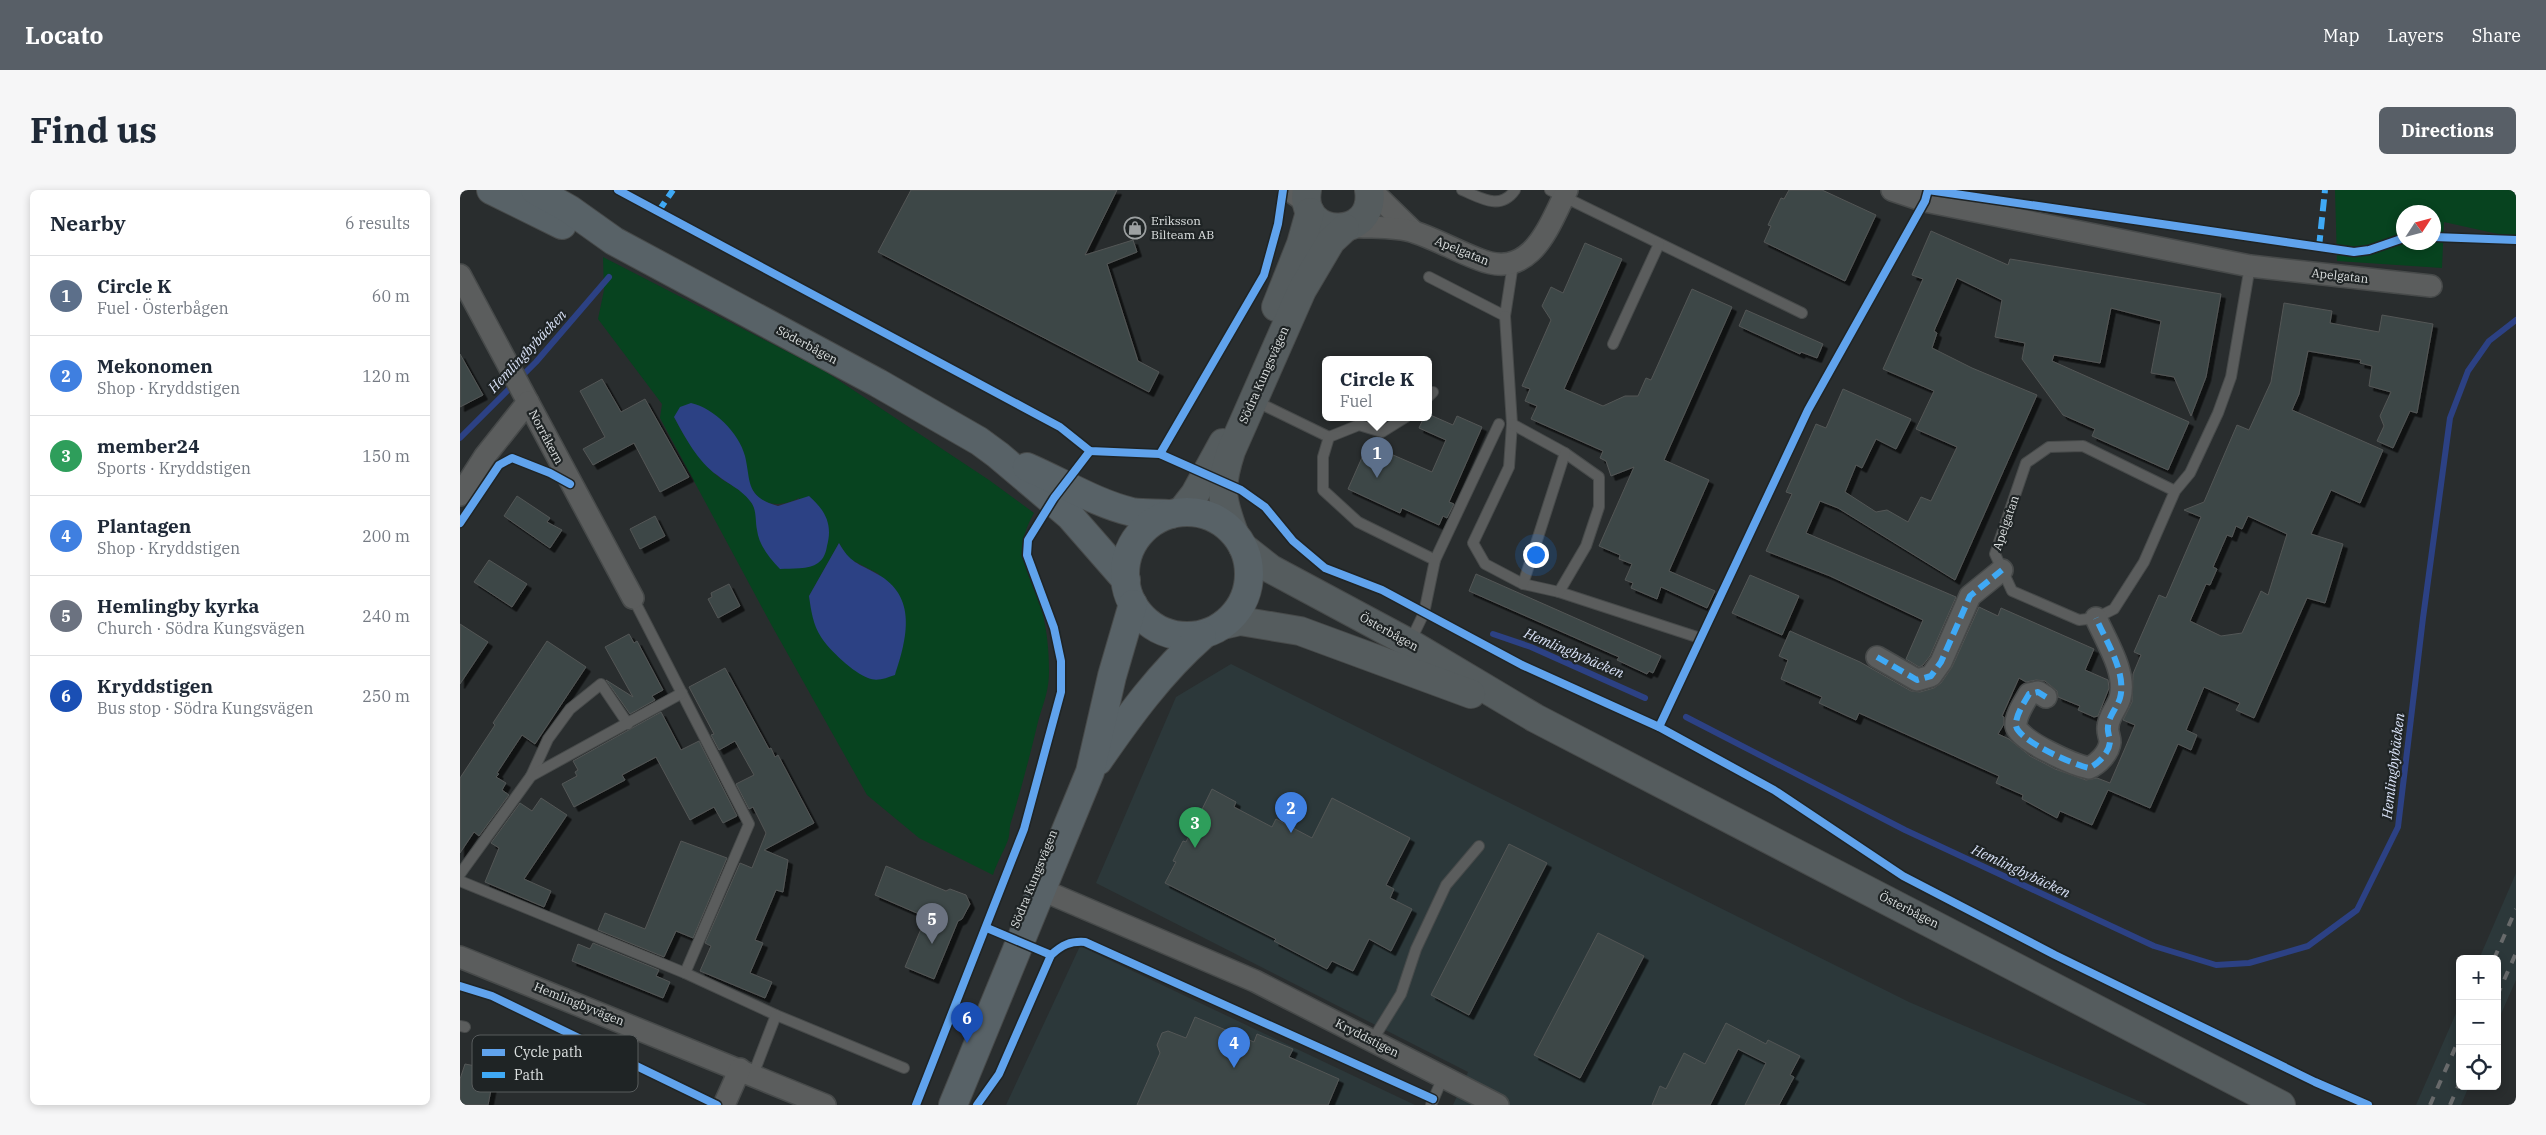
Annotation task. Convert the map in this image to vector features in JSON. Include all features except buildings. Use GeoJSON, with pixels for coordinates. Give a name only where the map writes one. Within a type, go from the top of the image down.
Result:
{"type":"FeatureCollection","features":[{"type":"Feature","properties":{"kind":"main road","name":"Söderbågen"},"geometry":{"type":"LineString","coordinates":[[491,190],[563,225],[614,241]]}},
{"type":"Feature","properties":{"kind":"main road","name":"Söderbågen"},"geometry":{"type":"LineString","coordinates":[[535,190],[569,208],[614,241],[878,383],[998,455],[1082,494],[1119,508],[1134,512],[1176,513]]}},
{"type":"Feature","properties":{"kind":"main road","name":"Södra Kungsvägen"},"geometry":{"type":"LineString","coordinates":[[1239,540],[1223,503],[1224,474],[1253,400],[1302,290],[1331,241],[1347,227],[1362,218],[1370,201],[1370,190]]}},
{"type":"Feature","properties":{"kind":"main road","name":"Södra Kungsvägen"},"geometry":{"type":"LineString","coordinates":[[1176,513],[1195,494],[1222,445],[1301,244],[1303,199]]}},
{"type":"Feature","properties":{"kind":"main road"},"geometry":{"type":"LineString","coordinates":[[1303,199],[1322,225],[1332,228],[1347,227]]}},
{"type":"Feature","properties":{"kind":"main road","name":"Söderbågen"},"geometry":{"type":"LineString","coordinates":[[998,455],[1070,516],[1129,592]]}},
{"type":"Feature","properties":{"kind":"main road"},"geometry":{"type":"LineString","coordinates":[[1195,512],[1210,516],[1224,523],[1239,540],[1248,560],[1250,575],[1248,589],[1242,605],[1212,631],[1185,638],[1168,635],[1152,627],[1129,592],[1125,568],[1129,552],[1138,536],[1149,525],[1176,513],[1195,512]]}},
{"type":"Feature","properties":{"kind":"main road","name":"Österbågen"},"geometry":{"type":"LineString","coordinates":[[1239,540],[1271,569],[1410,643],[1535,718],[2281,1105]]}},
{"type":"Feature","properties":{"kind":"main road","name":"Södra Kungsvägen"},"geometry":{"type":"LineString","coordinates":[[953,1105],[1090,772],[1129,592]]}},
{"type":"Feature","properties":{"kind":"main road","name":"Österbågen"},"geometry":{"type":"LineString","coordinates":[[1212,631],[1240,621],[1300,631],[1535,718]]}},
{"type":"Feature","properties":{"kind":"main road","name":"Södra Kungsvägen"},"geometry":{"type":"LineString","coordinates":[[1090,772],[1134,708],[1184,652],[1212,631]]}},
{"type":"Feature","properties":{"kind":"street","name":"Apelgatan"},"geometry":{"type":"LineString","coordinates":[[1370,190],[1413,231]]}},
{"type":"Feature","properties":{"kind":"street","name":"Apelgatan"},"geometry":{"type":"LineString","coordinates":[[1892,190],[1925,201],[2250,266],[2431,286]]}},
{"type":"Feature","properties":{"kind":"street"},"geometry":{"type":"LineString","coordinates":[[1513,264],[1534,250],[1548,229],[1560,192]]}},
{"type":"Feature","properties":{"kind":"street","name":"Apelgatan"},"geometry":{"type":"LineString","coordinates":[[1347,227],[1413,231],[1492,264],[1513,264]]}},
{"type":"Feature","properties":{"kind":"street","name":"Norråkern"},"geometry":{"type":"LineString","coordinates":[[460,275],[633,598]]}},
{"type":"Feature","properties":{"kind":"street"},"geometry":{"type":"LineString","coordinates":[[460,495],[485,456],[519,386]]}},
{"type":"Feature","properties":{"kind":"street"},"geometry":{"type":"LineString","coordinates":[[1876,657],[1917,680],[1931,676],[1940,662],[1970,596],[2002,570]]}},
{"type":"Feature","properties":{"kind":"street"},"geometry":{"type":"LineString","coordinates":[[2046,697],[2038,692],[2029,694],[2016,724],[2018,733],[2038,746],[2072,763],[2089,768],[2095,765],[2107,750],[2110,742],[2108,726],[2120,698],[2121,684],[2113,655],[2096,618]]}},
{"type":"Feature","properties":{"kind":"street","name":"Kryddstigen"},"geometry":{"type":"LineString","coordinates":[[1042,890],[1255,981],[1498,1105]]}},
{"type":"Feature","properties":{"kind":"street","name":"Hemlingbyvägen"},"geometry":{"type":"LineString","coordinates":[[460,957],[825,1105]]}},
{"type":"Feature","properties":{"kind":"street"},"geometry":{"type":"LineString","coordinates":[[724,1105],[746,1072]]}},
{"type":"Feature","properties":{"kind":"lane"},"geometry":{"type":"LineString","coordinates":[[1462,190],[1495,203],[1503,201],[1515,190]]}},
{"type":"Feature","properties":{"kind":"lane"},"geometry":{"type":"LineString","coordinates":[[1560,192],[1660,244],[1802,313]]}},
{"type":"Feature","properties":{"kind":"lane"},"geometry":{"type":"LineString","coordinates":[[1614,344],[1660,244]]}},
{"type":"Feature","properties":{"kind":"lane"},"geometry":{"type":"LineString","coordinates":[[1513,264],[1505,316],[1512,424],[1509,466],[1473,542],[1485,564],[1523,584],[1559,592],[1700,638]]}},
{"type":"Feature","properties":{"kind":"lane"},"geometry":{"type":"LineString","coordinates":[[2096,618],[2114,609],[2144,562],[2175,491],[2190,473],[2218,413],[2231,377],[2250,266]]}},
{"type":"Feature","properties":{"kind":"lane"},"geometry":{"type":"LineString","coordinates":[[1429,277],[1505,316]]}},
{"type":"Feature","properties":{"kind":"lane"},"geometry":{"type":"LineString","coordinates":[[1253,400],[1329,437],[1359,425],[1382,432],[1400,421]]}},
{"type":"Feature","properties":{"kind":"lane"},"geometry":{"type":"LineString","coordinates":[[1410,643],[1424,612],[1435,560],[1498,424]]}},
{"type":"Feature","properties":{"kind":"lane"},"geometry":{"type":"LineString","coordinates":[[1512,424],[1565,453],[1599,478],[1599,507],[1586,546],[1559,592]]}},
{"type":"Feature","properties":{"kind":"lane"},"geometry":{"type":"LineString","coordinates":[[1329,437],[1323,457],[1324,490],[1358,522],[1435,560]]}},
{"type":"Feature","properties":{"kind":"lane","name":"Apelgatan"},"geometry":{"type":"LineString","coordinates":[[2096,618],[2079,620],[2012,591],[2002,570],[1995,554],[2026,463],[2049,447],[2083,446],[2175,491]]}},
{"type":"Feature","properties":{"kind":"lane"},"geometry":{"type":"LineString","coordinates":[[1523,584],[1565,453]]}},
{"type":"Feature","properties":{"kind":"lane"},"geometry":{"type":"LineString","coordinates":[[633,598],[749,824],[685,973]]}},
{"type":"Feature","properties":{"kind":"lane"},"geometry":{"type":"LineString","coordinates":[[460,874],[531,776],[548,739],[570,709],[601,684],[628,724]]}},
{"type":"Feature","properties":{"kind":"lane"},"geometry":{"type":"LineString","coordinates":[[531,776],[682,693]]}},
{"type":"Feature","properties":{"kind":"lane"},"geometry":{"type":"LineString","coordinates":[[1372,1041],[1400,994],[1416,949],[1446,885],[1478,846]]}},
{"type":"Feature","properties":{"kind":"lane"},"geometry":{"type":"LineString","coordinates":[[460,881],[685,973],[776,1015],[904,1068]]}},
{"type":"Feature","properties":{"kind":"lane"},"geometry":{"type":"LineString","coordinates":[[746,1072],[776,1015]]}},
{"type":"Feature","properties":{"kind":"lane"},"geometry":{"type":"LineString","coordinates":[[1431,1105],[1443,1077]]}},
{"type":"Feature","properties":{"kind":"shaded area"},"geometry":{"type":"Polygon","coordinates":[[[1231,664],[1909,1002],[2148,1105],[1453,1105],[1468,1072],[1096,883],[1176,697],[1231,664]]]}},
{"type":"Feature","properties":{"kind":"shaded area"},"geometry":{"type":"Polygon","coordinates":[[[2516,873],[2516,980],[2501,1014],[2501,955],[2481,955],[2516,873]]]}},
{"type":"Feature","properties":{"kind":"shaded area"},"geometry":{"type":"Polygon","coordinates":[[[1080,946],[1415,1105],[1006,1105],[1080,946]]]}},
{"type":"Feature","properties":{"kind":"shaded area"},"geometry":{"type":"Polygon","coordinates":[[[2456,1013],[2456,1090],[2467,1090],[2461,1105],[2416,1105],[2456,1013]]]}},
{"type":"Feature","properties":{"kind":"green space"},"geometry":{"type":"Polygon","coordinates":[[[2335,190],[2516,190],[2516,238],[2444,222],[2442,268],[2337,261],[2335,190]]]}},
{"type":"Feature","properties":{"kind":"green space"},"geometry":{"type":"Polygon","coordinates":[[[603,257],[823,370],[989,480],[1034,513],[1023,540],[1023,552],[1024,563],[1044,618],[1048,648],[1049,679],[1022,786],[1010,824],[1009,838],[993,875],[919,838],[867,795],[772,626],[660,418],[662,404],[598,319],[604,290],[603,257]],[[674,417],[692,447],[709,468],[719,478],[743,493],[751,502],[759,519],[769,553],[780,568],[810,566],[799,498],[782,504],[775,504],[761,499],[755,494],[747,478],[743,452],[731,431],[674,417]],[[839,543],[809,596],[812,611],[828,645],[845,662],[868,678],[879,574],[848,558],[839,543]]]}},
{"type":"Feature","properties":{"kind":"water"},"geometry":{"type":"Polygon","coordinates":[[[691,403],[717,416],[731,430],[742,447],[751,487],[760,498],[778,506],[809,496],[819,507],[826,518],[829,531],[826,551],[820,561],[805,568],[780,569],[772,560],[760,541],[752,504],[743,493],[710,470],[693,449],[674,417],[680,407],[691,403]]]}},
{"type":"Feature","properties":{"kind":"water"},"geometry":{"type":"Polygon","coordinates":[[[839,543],[851,559],[890,583],[899,594],[904,606],[906,619],[903,647],[895,675],[875,680],[862,675],[836,654],[816,628],[809,596],[839,543]]]}},
{"type":"Feature","properties":{"kind":"waterway","name":"Hemlingbybäcken"},"geometry":{"type":"LineString","coordinates":[[460,438],[536,362],[609,277]]}},
{"type":"Feature","properties":{"kind":"waterway","name":"Hemlingbybäcken"},"geometry":{"type":"LineString","coordinates":[[1686,717],[1905,830],[2154,946],[2216,965],[2249,963],[2308,946],[2357,910],[2398,827],[2423,618],[2450,418],[2468,371],[2489,341],[2516,320]]}},
{"type":"Feature","properties":{"kind":"waterway","name":"Hemlingbybäcken"},"geometry":{"type":"LineString","coordinates":[[1493,634],[1531,647],[1645,698]]}},
{"type":"Feature","properties":{"kind":"railway"},"geometry":{"type":"LineString","coordinates":[[2496,955],[2516,909]]}},
{"type":"Feature","properties":{"kind":"railway"},"geometry":{"type":"LineString","coordinates":[[2501,987],[2516,953]]}},
{"type":"Feature","properties":{"kind":"railway"},"geometry":{"type":"LineString","coordinates":[[2430,1105],[2456,1045]]}},
{"type":"Feature","properties":{"kind":"railway"},"geometry":{"type":"LineString","coordinates":[[2450,1105],[2457,1090]]}},
{"type":"Feature","properties":{"kind":"marked path"},"geometry":{"type":"LineString","coordinates":[[658,212],[673,190]]}},
{"type":"Feature","properties":{"kind":"marked path"},"geometry":{"type":"LineString","coordinates":[[2319,247],[2325,190]]}},
{"type":"Feature","properties":{"kind":"marked path"},"geometry":{"type":"LineString","coordinates":[[1877,657],[1917,680],[1931,676],[1941,662],[1970,596],[2002,570]]}},
{"type":"Feature","properties":{"kind":"marked path"},"geometry":{"type":"LineString","coordinates":[[2046,697],[2038,692],[2029,694],[2017,718],[2016,726],[2019,732],[2048,752],[2072,762],[2089,768],[2096,764],[2109,746],[2108,723],[2119,702],[2121,688],[2118,668],[2096,618]]}},
{"type":"Feature","properties":{"kind":"cycle path"},"geometry":{"type":"LineString","coordinates":[[618,190],[1060,427],[1090,451],[1160,454],[1241,490],[1265,507],[1293,541],[1325,568],[1382,590],[1522,665],[1659,727],[1774,790],[1903,876],[2055,955],[2315,1082],[2368,1105]]}},
{"type":"Feature","properties":{"kind":"cycle path"},"geometry":{"type":"LineString","coordinates":[[1160,454],[1264,275],[1278,224],[1283,190]]}},
{"type":"Feature","properties":{"kind":"cycle path"},"geometry":{"type":"LineString","coordinates":[[1928,190],[2354,252],[2369,250],[2396,241]]}},
{"type":"Feature","properties":{"kind":"cycle path"},"geometry":{"type":"LineString","coordinates":[[1659,727],[1808,410],[1925,201],[1928,190]]}},
{"type":"Feature","properties":{"kind":"cycle path"},"geometry":{"type":"LineString","coordinates":[[2441,237],[2516,240]]}},
{"type":"Feature","properties":{"kind":"cycle path"},"geometry":{"type":"LineString","coordinates":[[916,1105],[1024,829],[1061,692],[1061,661],[1054,628],[1027,555],[1028,540],[1054,498],[1090,451]]}},
{"type":"Feature","properties":{"kind":"cycle path"},"geometry":{"type":"LineString","coordinates":[[460,523],[499,465],[512,458],[550,473],[570,484]]}},
{"type":"Feature","properties":{"kind":"cycle path"},"geometry":{"type":"LineString","coordinates":[[987,928],[1051,955]]}},
{"type":"Feature","properties":{"kind":"cycle path"},"geometry":{"type":"LineString","coordinates":[[977,1105],[999,1074],[1051,955],[1066,944],[1075,942],[1085,942],[1433,1099]]}},
{"type":"Feature","properties":{"kind":"cycle path"},"geometry":{"type":"LineString","coordinates":[[460,986],[492,996],[573,1035]]}},
{"type":"Feature","properties":{"kind":"cycle path"},"geometry":{"type":"LineString","coordinates":[[638,1067],[717,1105]]}},
{"type":"Feature","properties":{"kind":"place","name":"Eriksson Bilteam AB"},"geometry":{"type":"Point","coordinates":[1135,228]}},
{"type":"Feature","properties":{"kind":"place","name":"Circle K"},"geometry":{"type":"Point","coordinates":[1377,478]}},
{"type":"Feature","properties":{"kind":"place","name":"Mekonomen"},"geometry":{"type":"Point","coordinates":[1291,833]}},
{"type":"Feature","properties":{"kind":"place","name":"member24"},"geometry":{"type":"Point","coordinates":[1195,848]}},
{"type":"Feature","properties":{"kind":"place","name":"Hemlingby kyrka"},"geometry":{"type":"Point","coordinates":[932,944]}},
{"type":"Feature","properties":{"kind":"place","name":"Kryddstigen"},"geometry":{"type":"Point","coordinates":[967,1043]}},
{"type":"Feature","properties":{"kind":"place","name":"Plantagen"},"geometry":{"type":"Point","coordinates":[1234,1068]}}]}
